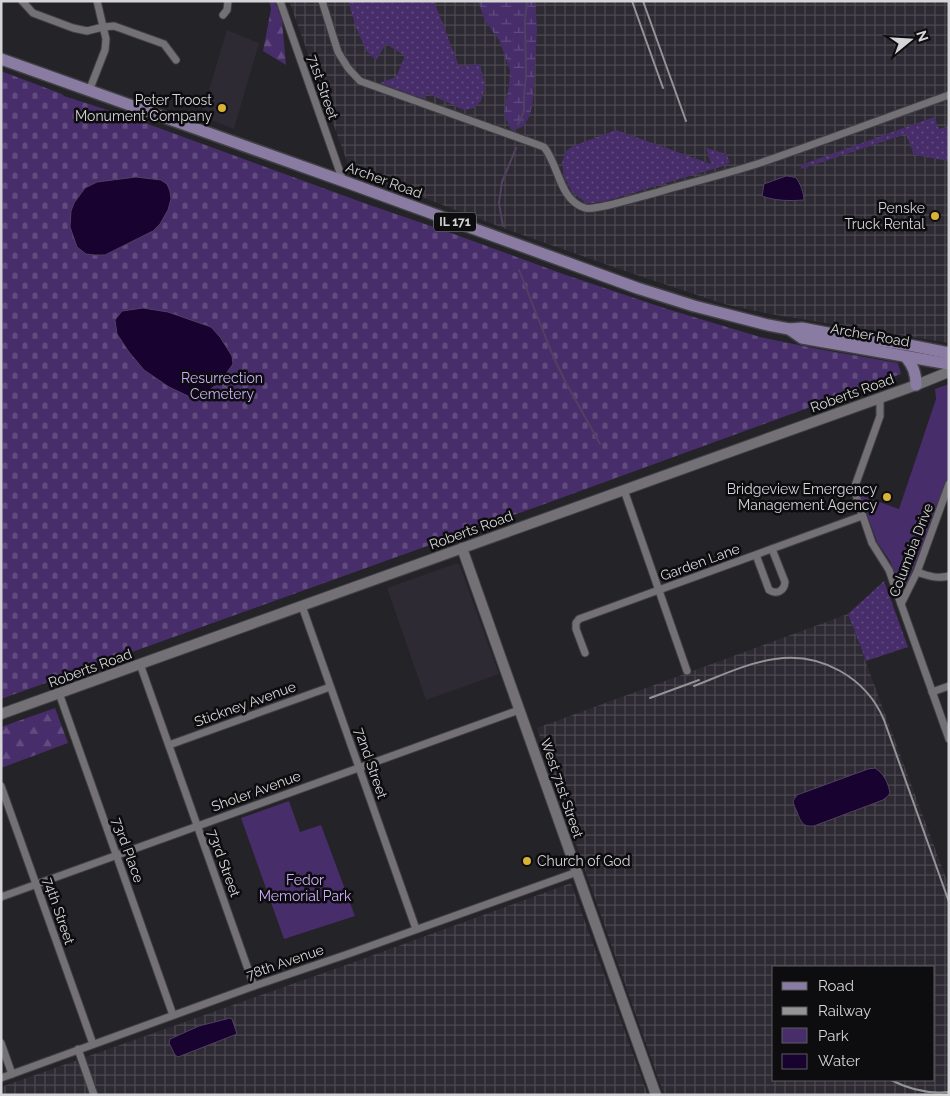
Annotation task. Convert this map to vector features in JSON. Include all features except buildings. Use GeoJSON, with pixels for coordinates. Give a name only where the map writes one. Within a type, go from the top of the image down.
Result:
{"type":"FeatureCollection","features":[{"type":"Feature","properties":{"kind":"main road","name":"Archer Road"},"geometry":{"type":"LineString","coordinates":[[1,59],[637,288],[694,306],[788,329],[802,328],[949,353]]}},
{"type":"Feature","properties":{"kind":"main road","name":"Archer Road"},"geometry":{"type":"LineString","coordinates":[[788,329],[802,338],[949,364]]}},
{"type":"Feature","properties":{"kind":"main road"},"geometry":{"type":"LineString","coordinates":[[906,357],[915,371],[916,385]]}},
{"type":"Feature","properties":{"kind":"street"},"geometry":{"type":"LineString","coordinates":[[90,91],[105,50],[106,39],[97,1]]}},
{"type":"Feature","properties":{"kind":"street"},"geometry":{"type":"LineString","coordinates":[[223,15],[227,10],[228,1]]}},
{"type":"Feature","properties":{"kind":"street","name":"71st Street"},"geometry":{"type":"LineString","coordinates":[[280,1],[343,181]]}},
{"type":"Feature","properties":{"kind":"street"},"geometry":{"type":"LineString","coordinates":[[322,1],[338,52],[348,68],[360,81],[544,147],[568,196],[578,205],[587,209],[632,200],[755,165],[949,95]]}},
{"type":"Feature","properties":{"kind":"street"},"geometry":{"type":"LineString","coordinates":[[22,2],[33,13],[73,28],[87,31],[114,26],[164,44],[176,60]]}},
{"type":"Feature","properties":{"kind":"street","name":"Roberts Road"},"geometry":{"type":"LineString","coordinates":[[1,714],[916,385],[949,370]]}},
{"type":"Feature","properties":{"kind":"street"},"geometry":{"type":"LineString","coordinates":[[880,398],[880,416],[855,486],[862,516],[875,549],[889,570],[901,604]]}},
{"type":"Feature","properties":{"kind":"street","name":"Columbia Drive"},"geometry":{"type":"LineString","coordinates":[[949,484],[917,572],[901,604],[949,739]]}},
{"type":"Feature","properties":{"kind":"street"},"geometry":{"type":"LineString","coordinates":[[624,490],[688,671]]}},
{"type":"Feature","properties":{"kind":"street","name":"Garden Lane"},"geometry":{"type":"LineString","coordinates":[[585,653],[576,629],[576,623],[579,619],[862,516]]}},
{"type":"Feature","properties":{"kind":"street","name":"West 71st Street"},"geometry":{"type":"LineString","coordinates":[[462,548],[656,1095]]}},
{"type":"Feature","properties":{"kind":"street"},"geometry":{"type":"LineString","coordinates":[[756,555],[769,590],[777,592],[782,590],[784,582],[772,549]]}},
{"type":"Feature","properties":{"kind":"street"},"geometry":{"type":"LineString","coordinates":[[917,572],[942,578],[949,576]]}},
{"type":"Feature","properties":{"kind":"street","name":"72nd Street"},"geometry":{"type":"LineString","coordinates":[[302,606],[416,929]]}},
{"type":"Feature","properties":{"kind":"street","name":"73rd Street"},"geometry":{"type":"LineString","coordinates":[[140,664],[254,986]]}},
{"type":"Feature","properties":{"kind":"street"},"geometry":{"type":"LineString","coordinates":[[932,692],[949,686]]}},
{"type":"Feature","properties":{"kind":"street","name":"Stickney Avenue"},"geometry":{"type":"LineString","coordinates":[[169,745],[330,687]]}},
{"type":"Feature","properties":{"kind":"street","name":"73rd Place"},"geometry":{"type":"LineString","coordinates":[[59,693],[174,1015]]}},
{"type":"Feature","properties":{"kind":"street","name":"Sholer Avenue"},"geometry":{"type":"LineString","coordinates":[[1,897],[519,710]]}},
{"type":"Feature","properties":{"kind":"street","name":"74th Street"},"geometry":{"type":"LineString","coordinates":[[1,786],[92,1044]]}},
{"type":"Feature","properties":{"kind":"street","name":"78th Avenue"},"geometry":{"type":"LineString","coordinates":[[1,1078],[577,872]]}},
{"type":"Feature","properties":{"kind":"street"},"geometry":{"type":"LineString","coordinates":[[1,1043],[12,1074]]}},
{"type":"Feature","properties":{"kind":"street"},"geometry":{"type":"LineString","coordinates":[[78,1049],[94,1095]]}},
{"type":"Feature","properties":{"kind":"shaded area"},"geometry":{"type":"Polygon","coordinates":[[[289,1],[949,1],[949,343],[770,314],[724,304],[514,232],[350,170],[289,1]]]}},
{"type":"Feature","properties":{"kind":"shaded area"},"geometry":{"type":"Polygon","coordinates":[[[227,30],[259,43],[234,129],[201,116],[227,30]]]}},
{"type":"Feature","properties":{"kind":"shaded area"},"geometry":{"type":"Polygon","coordinates":[[[457,563],[460,566],[499,674],[426,700],[387,588],[457,563]]]}},
{"type":"Feature","properties":{"kind":"shaded area"},"geometry":{"type":"Polygon","coordinates":[[[848,614],[949,886],[949,1091],[939,1095],[664,1095],[537,728],[848,614]]]}},
{"type":"Feature","properties":{"kind":"shaded area"},"geometry":{"type":"Polygon","coordinates":[[[571,883],[648,1095],[1,1095],[1,1087],[571,883]]]}},
{"type":"Feature","properties":{"kind":"green space"},"geometry":{"type":"Polygon","coordinates":[[[269,1],[275,1],[282,20],[286,65],[263,51],[271,9],[269,1]]]}},
{"type":"Feature","properties":{"kind":"green space"},"geometry":{"type":"Polygon","coordinates":[[[348,1],[434,1],[459,66],[480,64],[485,86],[481,101],[474,108],[464,110],[427,93],[424,99],[380,83],[396,77],[405,56],[386,44],[376,60],[367,52],[357,30],[348,1]]]}},
{"type":"Feature","properties":{"kind":"green space"},"geometry":{"type":"Polygon","coordinates":[[[478,1],[535,1],[537,29],[533,100],[530,115],[524,126],[512,131],[505,117],[504,109],[510,70],[499,40],[485,21],[478,1]]]}},
{"type":"Feature","properties":{"kind":"green space","name":"Resurrection Cemetery"},"geometry":{"type":"Polygon","coordinates":[[[1,71],[64,96],[126,116],[566,275],[667,309],[760,337],[898,363],[901,374],[1,699],[1,71]]]}},
{"type":"Feature","properties":{"kind":"green space"},"geometry":{"type":"Polygon","coordinates":[[[934,117],[939,129],[949,126],[949,161],[914,155],[906,134],[801,169],[801,165],[934,117]]]}},
{"type":"Feature","properties":{"kind":"green space"},"geometry":{"type":"Polygon","coordinates":[[[616,130],[711,164],[706,148],[726,154],[730,162],[723,166],[606,201],[587,204],[572,192],[564,176],[562,162],[566,151],[573,146],[616,130]]]}},
{"type":"Feature","properties":{"kind":"green space"},"geometry":{"type":"Polygon","coordinates":[[[949,384],[949,476],[936,514],[906,586],[901,587],[890,561],[877,542],[860,495],[899,509],[936,399],[935,389],[949,384]]]}},
{"type":"Feature","properties":{"kind":"green space"},"geometry":{"type":"Polygon","coordinates":[[[884,581],[908,647],[866,661],[848,614],[884,581]]]}},
{"type":"Feature","properties":{"kind":"green space"},"geometry":{"type":"Polygon","coordinates":[[[55,708],[68,743],[1,768],[1,727],[55,708]]]}},
{"type":"Feature","properties":{"kind":"green space","name":"Fedor Memorial Park"},"geometry":{"type":"Polygon","coordinates":[[[289,801],[300,832],[321,825],[355,916],[284,939],[241,818],[289,801]]]}},
{"type":"Feature","properties":{"kind":"water"},"geometry":{"type":"Polygon","coordinates":[[[786,176],[797,180],[802,188],[804,200],[772,199],[762,196],[764,184],[786,176]]]}},
{"type":"Feature","properties":{"kind":"water"},"geometry":{"type":"Polygon","coordinates":[[[136,177],[161,180],[167,184],[171,199],[168,210],[160,224],[153,231],[105,255],[86,254],[77,247],[70,227],[71,211],[74,203],[85,188],[97,182],[136,177]]]}},
{"type":"Feature","properties":{"kind":"water"},"geometry":{"type":"Polygon","coordinates":[[[143,308],[168,312],[211,327],[232,356],[233,364],[221,381],[199,397],[190,397],[169,387],[144,370],[117,334],[115,320],[122,311],[143,308]]]}},
{"type":"Feature","properties":{"kind":"water"},"geometry":{"type":"Polygon","coordinates":[[[875,768],[887,782],[890,793],[888,796],[883,800],[814,826],[804,825],[793,801],[797,795],[875,768]]]}},
{"type":"Feature","properties":{"kind":"water"},"geometry":{"type":"Polygon","coordinates":[[[230,1018],[237,1034],[178,1057],[175,1055],[169,1043],[170,1039],[199,1026],[230,1018]]]}},
{"type":"Feature","properties":{"kind":"waterway"},"geometry":{"type":"LineString","coordinates":[[518,125],[524,111],[527,1]]}},
{"type":"Feature","properties":{"kind":"waterway"},"geometry":{"type":"LineString","coordinates":[[503,226],[499,203],[502,182],[516,148]]}},
{"type":"Feature","properties":{"kind":"waterway"},"geometry":{"type":"LineString","coordinates":[[519,270],[553,356],[600,444]]}},
{"type":"Feature","properties":{"kind":"railway"},"geometry":{"type":"LineString","coordinates":[[632,1],[663,88]]}},
{"type":"Feature","properties":{"kind":"railway"},"geometry":{"type":"LineString","coordinates":[[643,1],[686,121]]}},
{"type":"Feature","properties":{"kind":"railway"},"geometry":{"type":"LineString","coordinates":[[694,686],[754,664],[775,659],[792,658],[825,664],[840,671],[866,691],[884,720],[949,902]]}},
{"type":"Feature","properties":{"kind":"railway"},"geometry":{"type":"LineString","coordinates":[[650,698],[699,680]]}},
{"type":"Feature","properties":{"kind":"railway"},"geometry":{"type":"LineString","coordinates":[[893,1081],[919,1090],[949,1092]]}},
{"type":"Feature","properties":{"kind":"place","name":"Peter Troost Monument Company"},"geometry":{"type":"Point","coordinates":[222,108]}},
{"type":"Feature","properties":{"kind":"place","name":"Penske Truck Rental"},"geometry":{"type":"Point","coordinates":[935,216]}},
{"type":"Feature","properties":{"kind":"place","name":"Bridgeview Emergency Management Agency"},"geometry":{"type":"Point","coordinates":[887,497]}},
{"type":"Feature","properties":{"kind":"place","name":"Church of God"},"geometry":{"type":"Point","coordinates":[527,861]}}]}
